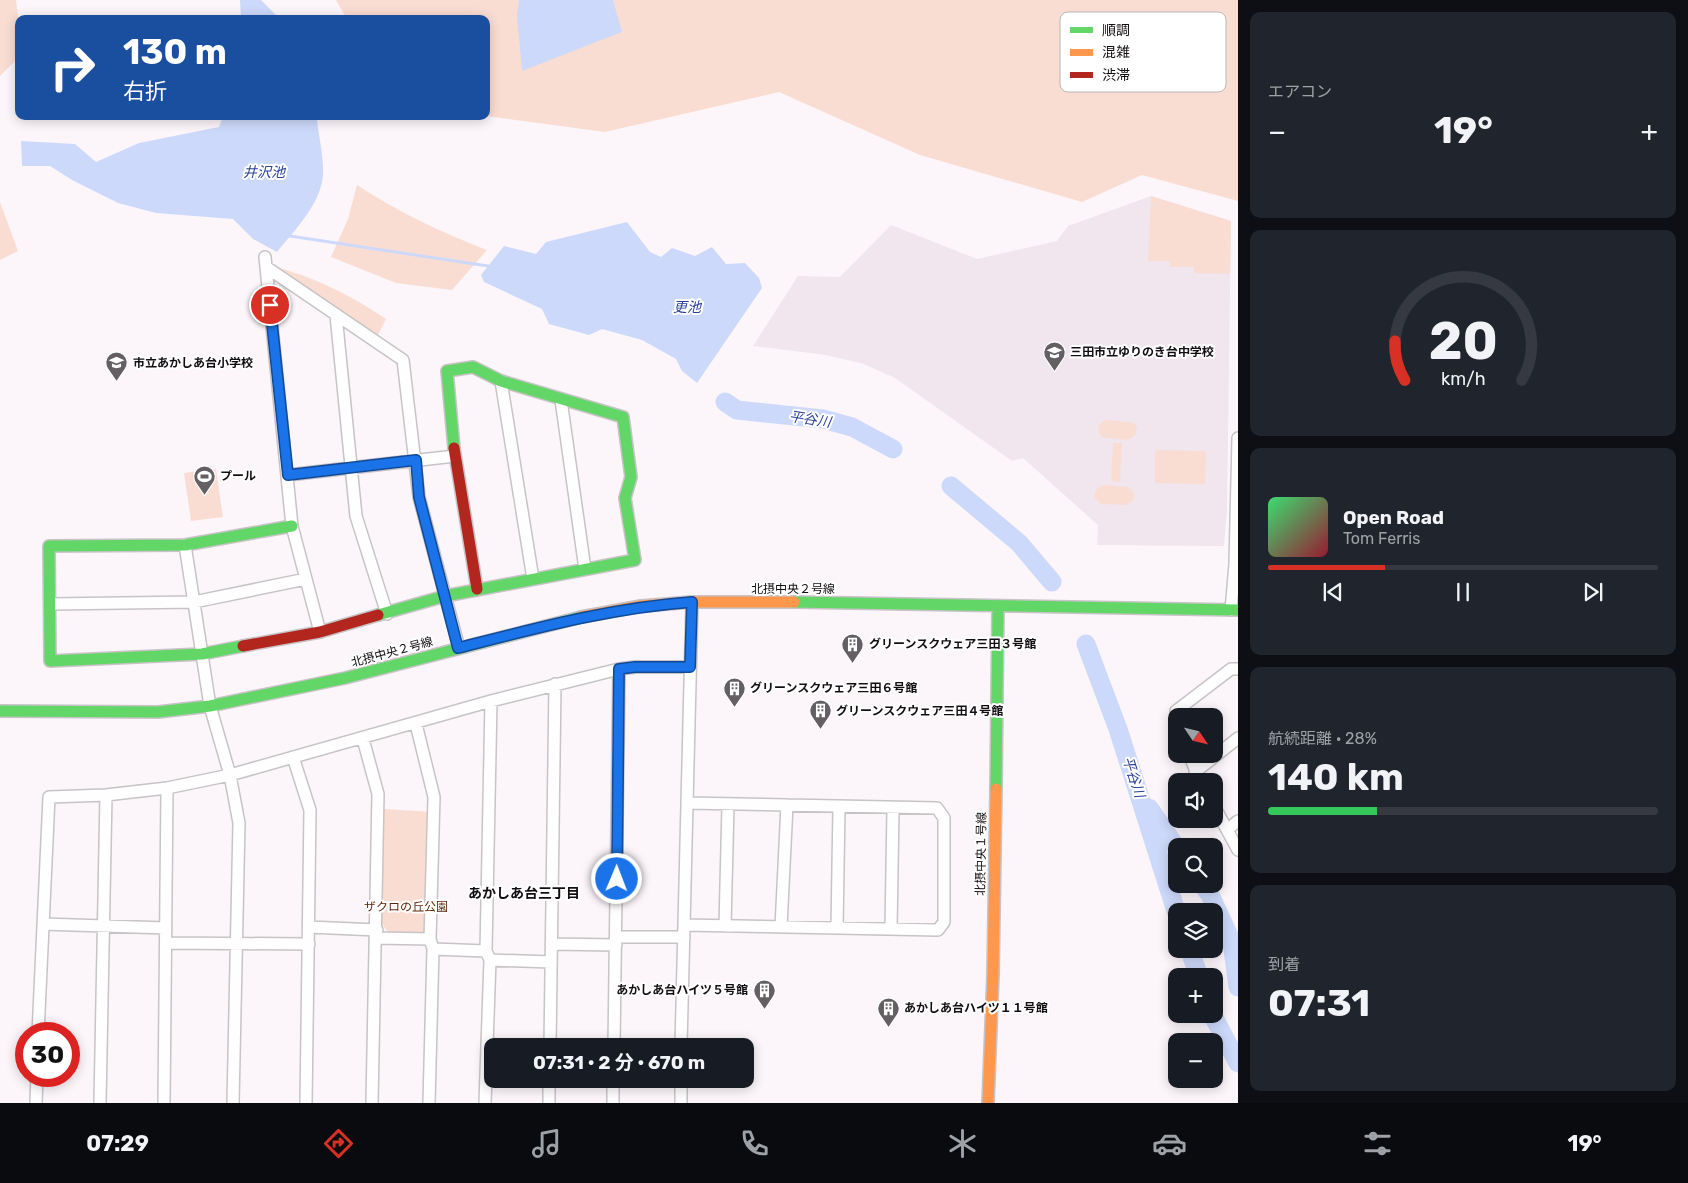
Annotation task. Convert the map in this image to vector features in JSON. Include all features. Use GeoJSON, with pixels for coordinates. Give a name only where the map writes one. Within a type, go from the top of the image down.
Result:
{"type":"FeatureCollection","features":[{"type":"Feature","properties":{"kind":"street"},"geometry":{"type":"LineString","coordinates":[[320,632],[292,526],[266,262],[336,315],[403,360],[419,497],[458,648]]}},
{"type":"Feature","properties":{"kind":"street"},"geometry":{"type":"LineString","coordinates":[[336,315],[356,516],[387,614]]}},
{"type":"Feature","properties":{"kind":"street"},"geometry":{"type":"LineString","coordinates":[[292,526],[185,546],[49,546],[50,661],[202,654],[320,632],[445,596],[477,589],[635,560],[625,498],[630,477],[623,417],[501,381],[473,367],[447,371],[455,456],[477,589]]}},
{"type":"Feature","properties":{"kind":"street"},"geometry":{"type":"LineString","coordinates":[[501,381],[534,579]]}},
{"type":"Feature","properties":{"kind":"street"},"geometry":{"type":"LineString","coordinates":[[561,400],[585,569]]}},
{"type":"Feature","properties":{"kind":"street"},"geometry":{"type":"LineString","coordinates":[[1234,610],[1238,438]]}},
{"type":"Feature","properties":{"kind":"street"},"geometry":{"type":"LineString","coordinates":[[288,475],[455,456]]}},
{"type":"Feature","properties":{"kind":"street"},"geometry":{"type":"LineString","coordinates":[[185,546],[210,706],[230,775],[239,823],[233,1103]]}},
{"type":"Feature","properties":{"kind":"street"},"geometry":{"type":"LineString","coordinates":[[51,604],[194,602],[306,580]]}},
{"type":"Feature","properties":{"kind":"street"},"geometry":{"type":"LineString","coordinates":[[681,1038],[692,602]]}},
{"type":"Feature","properties":{"kind":"street","name":"北摂中央２号線"},"geometry":{"type":"LineString","coordinates":[[0,711],[158,712],[210,706],[345,678],[579,617],[641,606],[692,602],[1234,610]]}},
{"type":"Feature","properties":{"kind":"street","name":"北摂中央１号線"},"geometry":{"type":"LineString","coordinates":[[988,1103],[993,974],[998,606]]}},
{"type":"Feature","properties":{"kind":"street"},"geometry":{"type":"LineString","coordinates":[[39,1022],[49,797],[106,795],[167,788],[230,775],[555,684],[619,669],[635,667],[690,667]]}},
{"type":"Feature","properties":{"kind":"street"},"geometry":{"type":"LineString","coordinates":[[614,1038],[617,941],[619,669]]}},
{"type":"Feature","properties":{"kind":"street"},"geometry":{"type":"LineString","coordinates":[[1180,708],[1231,669],[1238,669]]}},
{"type":"Feature","properties":{"kind":"street"},"geometry":{"type":"LineString","coordinates":[[550,1038],[555,684]]}},
{"type":"Feature","properties":{"kind":"street"},"geometry":{"type":"LineString","coordinates":[[484,1103],[491,702]]}},
{"type":"Feature","properties":{"kind":"street"},"geometry":{"type":"LineString","coordinates":[[416,724],[434,797],[429,1103]]}},
{"type":"Feature","properties":{"kind":"street"},"geometry":{"type":"LineString","coordinates":[[363,738],[378,794],[377,934],[372,1103]]}},
{"type":"Feature","properties":{"kind":"street"},"geometry":{"type":"LineString","coordinates":[[1202,773],[1238,738]]}},
{"type":"Feature","properties":{"kind":"street"},"geometry":{"type":"LineString","coordinates":[[293,757],[310,810],[306,1103]]}},
{"type":"Feature","properties":{"kind":"street"},"geometry":{"type":"LineString","coordinates":[[164,1103],[167,788]]}},
{"type":"Feature","properties":{"kind":"street"},"geometry":{"type":"LineString","coordinates":[[100,1103],[106,795]]}},
{"type":"Feature","properties":{"kind":"street"},"geometry":{"type":"LineString","coordinates":[[684,925],[938,930],[944,922],[944,818],[937,808],[688,803]]}},
{"type":"Feature","properties":{"kind":"street"},"geometry":{"type":"LineString","coordinates":[[725,926],[728,805]]}},
{"type":"Feature","properties":{"kind":"street"},"geometry":{"type":"LineString","coordinates":[[781,927],[787,806]]}},
{"type":"Feature","properties":{"kind":"street"},"geometry":{"type":"LineString","coordinates":[[837,928],[839,807]]}},
{"type":"Feature","properties":{"kind":"street"},"geometry":{"type":"LineString","coordinates":[[891,929],[892,808]]}},
{"type":"Feature","properties":{"kind":"street"},"geometry":{"type":"LineString","coordinates":[[1227,830],[1238,821]]}},
{"type":"Feature","properties":{"kind":"street"},"geometry":{"type":"LineString","coordinates":[[1223,823],[1238,850]]}},
{"type":"Feature","properties":{"kind":"street"},"geometry":{"type":"LineString","coordinates":[[43,924],[166,928]]}},
{"type":"Feature","properties":{"kind":"street"},"geometry":{"type":"LineString","coordinates":[[309,927],[377,934],[488,956],[551,962]]}},
{"type":"Feature","properties":{"kind":"street"},"geometry":{"type":"LineString","coordinates":[[551,944],[684,937]]}},
{"type":"Feature","properties":{"kind":"street"},"geometry":{"type":"LineString","coordinates":[[166,943],[309,944]]}},
{"type":"Feature","properties":{"kind":"street"},"geometry":{"type":"LineString","coordinates":[[36,1103],[37,1087]]}},
{"type":"Feature","properties":{"kind":"street"},"geometry":{"type":"LineString","coordinates":[[549,1088],[549,1103]]}},
{"type":"Feature","properties":{"kind":"street"},"geometry":{"type":"LineString","coordinates":[[613,1088],[613,1103]]}},
{"type":"Feature","properties":{"kind":"street"},"geometry":{"type":"LineString","coordinates":[[681,1088],[681,1103]]}},
{"type":"Feature","properties":{"kind":"shaded area","name":"三田市立ゆりのき台中学校"},"geometry":{"type":"Polygon","coordinates":[[[1151,196],[1231,221],[1227,509],[1224,546],[1097,545],[1098,525],[1023,458],[1012,461],[895,378],[864,364],[826,355],[753,346],[798,276],[840,277],[891,225],[977,259],[1057,241],[1068,226],[1151,196]]]}},
{"type":"Feature","properties":{"kind":"green space"},"geometry":{"type":"Polygon","coordinates":[[[0,0],[16,0],[18,15],[15,15],[15,61],[0,76],[0,0]]]}},
{"type":"Feature","properties":{"kind":"green space"},"geometry":{"type":"Polygon","coordinates":[[[336,0],[1238,0],[1238,201],[1142,175],[1082,202],[920,155],[779,92],[605,132],[490,117],[490,15],[345,15],[336,0]]]}},
{"type":"Feature","properties":{"kind":"green space"},"geometry":{"type":"Polygon","coordinates":[[[357,185],[420,221],[487,250],[452,290],[396,283],[331,257],[348,219],[357,185]]]}},
{"type":"Feature","properties":{"kind":"green space"},"geometry":{"type":"Polygon","coordinates":[[[1151,196],[1231,221],[1230,274],[1194,273],[1194,267],[1170,267],[1170,261],[1148,261],[1151,196]]]}},
{"type":"Feature","properties":{"kind":"green space"},"geometry":{"type":"Polygon","coordinates":[[[0,202],[18,251],[0,260],[0,202]]]}},
{"type":"Feature","properties":{"kind":"green space"},"geometry":{"type":"Polygon","coordinates":[[[273,266],[332,288],[386,319],[377,337],[273,266]]]}},
{"type":"Feature","properties":{"kind":"green space"},"geometry":{"type":"Polygon","coordinates":[[[1108,420],[1134,423],[1137,427],[1135,436],[1127,440],[1102,437],[1098,428],[1102,422],[1108,420]]]}},
{"type":"Feature","properties":{"kind":"green space"},"geometry":{"type":"Polygon","coordinates":[[[1113,443],[1122,443],[1120,482],[1111,481],[1113,443]]]}},
{"type":"Feature","properties":{"kind":"green space"},"geometry":{"type":"Polygon","coordinates":[[[1155,450],[1206,451],[1205,484],[1155,483],[1155,450]]]}},
{"type":"Feature","properties":{"kind":"green space","name":"プール"},"geometry":{"type":"Polygon","coordinates":[[[216,469],[223,517],[191,521],[184,473],[216,469]]]}},
{"type":"Feature","properties":{"kind":"green space"},"geometry":{"type":"Polygon","coordinates":[[[1105,485],[1128,487],[1134,493],[1134,499],[1127,505],[1101,504],[1095,498],[1095,493],[1098,488],[1105,485]]]}},
{"type":"Feature","properties":{"kind":"green space","name":"ザクロの丘公園"},"geometry":{"type":"Polygon","coordinates":[[[384,809],[434,812],[431,926],[424,933],[388,932],[381,923],[384,809]]]}},
{"type":"Feature","properties":{"kind":"water"},"geometry":{"type":"Polygon","coordinates":[[[240,0],[261,0],[276,15],[241,15],[240,0]]]}},
{"type":"Feature","properties":{"kind":"water"},"geometry":{"type":"Polygon","coordinates":[[[519,0],[613,0],[622,32],[522,71],[517,16],[519,0]]]}},
{"type":"Feature","properties":{"kind":"water","name":"井沢池"},"geometry":{"type":"Polygon","coordinates":[[[222,120],[317,120],[323,162],[321,186],[306,216],[277,252],[253,239],[233,219],[156,213],[118,203],[72,180],[50,166],[22,166],[21,141],[75,144],[96,162],[139,143],[219,127],[222,120]]]}},
{"type":"Feature","properties":{"kind":"water","name":"更池"},"geometry":{"type":"Polygon","coordinates":[[[627,222],[650,252],[661,257],[672,248],[695,256],[712,247],[726,264],[745,263],[759,278],[762,288],[697,383],[682,371],[676,359],[642,340],[602,329],[589,335],[549,324],[542,309],[484,282],[481,275],[504,246],[536,254],[546,242],[627,222]]]}},
{"type":"Feature","properties":{"kind":"waterway"},"geometry":{"type":"LineString","coordinates":[[290,236],[488,266]]}},
{"type":"Feature","properties":{"kind":"waterway","name":"平谷川"},"geometry":{"type":"LineString","coordinates":[[725,402],[737,410],[823,419],[852,427],[893,449]]}},
{"type":"Feature","properties":{"kind":"waterway","name":"平谷川"},"geometry":{"type":"LineString","coordinates":[[951,486],[1019,543],[1052,582]]}},
{"type":"Feature","properties":{"kind":"waterway","name":"平谷川"},"geometry":{"type":"LineString","coordinates":[[1086,644],[1118,729],[1173,903]]}},
{"type":"Feature","properties":{"kind":"waterway"},"geometry":{"type":"LineString","coordinates":[[1149,808],[1170,838]]}},
{"type":"Feature","properties":{"kind":"waterway"},"geometry":{"type":"LineString","coordinates":[[1209,893],[1232,942],[1238,987]]}},
{"type":"Feature","properties":{"kind":"waterway","name":"平谷川"},"geometry":{"type":"LineString","coordinates":[[1192,958],[1196,968]]}},
{"type":"Feature","properties":{"kind":"waterway","name":"平谷川"},"geometry":{"type":"LineString","coordinates":[[1217,1023],[1238,1063]]}},
{"type":"Feature","properties":{"kind":"traffic: fast"},"geometry":{"type":"LineString","coordinates":[[378,615],[445,596],[635,560],[625,498],[631,477],[623,417],[501,381],[473,367],[447,371],[454,448]]}},
{"type":"Feature","properties":{"kind":"traffic: fast"},"geometry":{"type":"LineString","coordinates":[[243,646],[202,654],[50,661],[49,546],[185,545],[292,526]]}},
{"type":"Feature","properties":{"kind":"traffic: fast"},"geometry":{"type":"LineString","coordinates":[[794,602],[1238,610]]}},
{"type":"Feature","properties":{"kind":"traffic: fast"},"geometry":{"type":"LineString","coordinates":[[996,789],[998,606]]}},
{"type":"Feature","properties":{"kind":"traffic: fast"},"geometry":{"type":"LineString","coordinates":[[0,711],[158,712],[210,706],[345,678],[581,617]]}},
{"type":"Feature","properties":{"kind":"traffic: slow"},"geometry":{"type":"LineString","coordinates":[[581,617],[641,606],[692,602],[794,602]]}},
{"type":"Feature","properties":{"kind":"traffic: slow"},"geometry":{"type":"LineString","coordinates":[[988,1103],[993,974],[996,789]]}},
{"type":"Feature","properties":{"kind":"traffic: jam"},"geometry":{"type":"LineString","coordinates":[[454,448],[477,589]]}},
{"type":"Feature","properties":{"kind":"traffic: jam"},"geometry":{"type":"LineString","coordinates":[[243,646],[320,632],[378,615]]}},
{"type":"Feature","properties":{"kind":"place","name":"三田市立ゆりのき台中学校"},"geometry":{"type":"Point","coordinates":[1054,371]}},
{"type":"Feature","properties":{"kind":"place","name":"市立あかしあ台小学校"},"geometry":{"type":"Point","coordinates":[117,382]}},
{"type":"Feature","properties":{"kind":"place","name":"プール"},"geometry":{"type":"Point","coordinates":[204,495]}},
{"type":"Feature","properties":{"kind":"place","name":"グリーンスクウェア三田３号館"},"geometry":{"type":"Point","coordinates":[853,663]}},
{"type":"Feature","properties":{"kind":"place","name":"グリーンスクウェア三田６号館"},"geometry":{"type":"Point","coordinates":[734,707]}},
{"type":"Feature","properties":{"kind":"place","name":"グリーンスクウェア三田４号館"},"geometry":{"type":"Point","coordinates":[820,730]}},
{"type":"Feature","properties":{"kind":"place","name":"あかしあ台ハイツ５号館"},"geometry":{"type":"Point","coordinates":[764,1009]}},
{"type":"Feature","properties":{"kind":"place","name":"あかしあ台ハイツ１１号館"},"geometry":{"type":"Point","coordinates":[888,1027]}},
{"type":"Feature","properties":{"kind":"district","name":"あかしあ台三丁目"},"geometry":{"type":"Point","coordinates":[524,893]}},
{"type":"Feature","properties":{"kind":"route"},"geometry":{"type":"LineString","coordinates":[[270,305],[288,475],[416,460],[419,497],[458,648],[579,617],[641,606],[692,602],[690,667],[635,667],[619,669],[617,879]]}}]}
